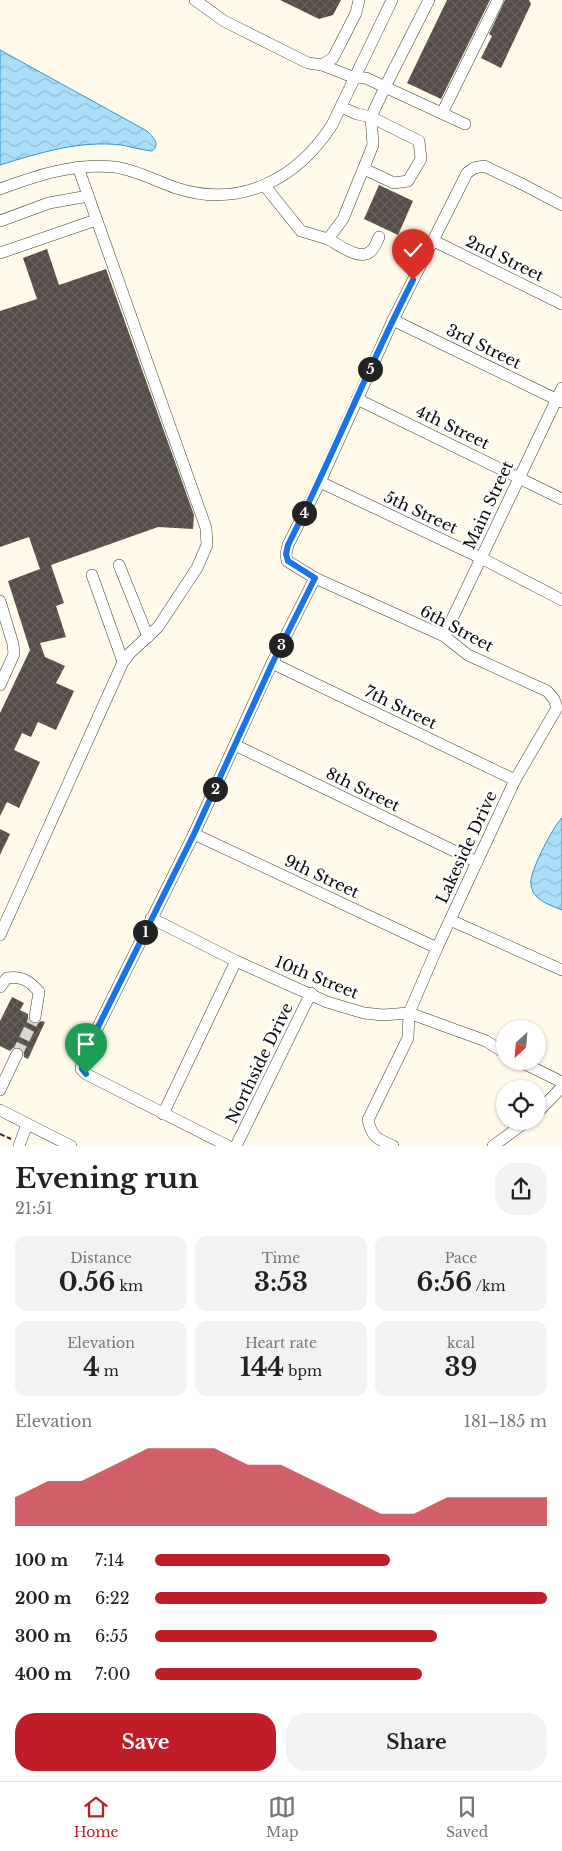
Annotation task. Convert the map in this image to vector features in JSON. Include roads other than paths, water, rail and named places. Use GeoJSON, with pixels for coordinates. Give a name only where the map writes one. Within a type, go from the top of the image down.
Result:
{"type":"FeatureCollection","features":[{"type":"Feature","properties":{"kind":"street"},"geometry":{"type":"LineString","coordinates":[[195,0],[224,21],[308,63],[322,65],[355,78],[366,78],[465,124]]}},
{"type":"Feature","properties":{"kind":"street"},"geometry":{"type":"LineString","coordinates":[[322,65],[333,58],[356,13],[360,0]]}},
{"type":"Feature","properties":{"kind":"street"},"geometry":{"type":"LineString","coordinates":[[0,189],[38,175],[78,167],[116,167],[136,172],[176,188],[208,195],[225,195],[264,185],[295,168],[326,135],[392,0]]}},
{"type":"Feature","properties":{"kind":"street"},"geometry":{"type":"LineString","coordinates":[[328,239],[343,219],[373,145],[371,117],[429,0]]}},
{"type":"Feature","properties":{"kind":"street"},"geometry":{"type":"LineString","coordinates":[[442,113],[498,0]]}},
{"type":"Feature","properties":{"kind":"street"},"geometry":{"type":"LineString","coordinates":[[341,107],[357,114],[371,117],[419,141],[421,158],[408,181],[394,183],[364,168]]}},
{"type":"Feature","properties":{"kind":"street","name":"6th Street"},"geometry":{"type":"LineString","coordinates":[[554,699],[547,691],[468,655],[444,636],[315,578],[288,561],[286,554],[288,545],[320,482],[393,320],[467,173],[474,168],[484,166],[562,206]]}},
{"type":"Feature","properties":{"kind":"street"},"geometry":{"type":"LineString","coordinates":[[0,935],[123,662],[170,612],[197,568],[207,546],[206,528],[78,167]]}},
{"type":"Feature","properties":{"kind":"street"},"geometry":{"type":"LineString","coordinates":[[264,185],[301,231],[328,239],[356,254],[364,255],[372,251],[379,237]]}},
{"type":"Feature","properties":{"kind":"street"},"geometry":{"type":"LineString","coordinates":[[0,221],[49,203],[88,196]]}},
{"type":"Feature","properties":{"kind":"street"},"geometry":{"type":"LineString","coordinates":[[0,253],[96,220]]}},
{"type":"Feature","properties":{"kind":"street","name":"2nd Street"},"geometry":{"type":"LineString","coordinates":[[434,241],[562,304]]}},
{"type":"Feature","properties":{"kind":"street","name":"3rd Street"},"geometry":{"type":"LineString","coordinates":[[393,320],[559,401]]}},
{"type":"Feature","properties":{"kind":"street","name":"Main Street"},"geometry":{"type":"LineString","coordinates":[[444,636],[519,478],[559,401],[562,388]]}},
{"type":"Feature","properties":{"kind":"street","name":"4th Street"},"geometry":{"type":"LineString","coordinates":[[357,399],[562,499]]}},
{"type":"Feature","properties":{"kind":"street","name":"5th Street"},"geometry":{"type":"LineString","coordinates":[[320,482],[481,558],[562,600]]}},
{"type":"Feature","properties":{"kind":"street"},"geometry":{"type":"LineString","coordinates":[[119,565],[148,637]]}},
{"type":"Feature","properties":{"kind":"street"},"geometry":{"type":"LineString","coordinates":[[92,575],[123,662]]}},
{"type":"Feature","properties":{"kind":"street"},"geometry":{"type":"LineString","coordinates":[[228,1146],[86,1074],[82,1069],[83,1057],[194,834],[272,664],[315,578]]}},
{"type":"Feature","properties":{"kind":"street"},"geometry":{"type":"LineString","coordinates":[[0,601],[2,618],[13,644],[14,654],[1,680]]}},
{"type":"Feature","properties":{"kind":"street","name":"7th Street"},"geometry":{"type":"LineString","coordinates":[[272,664],[515,780]]}},
{"type":"Feature","properties":{"kind":"street","name":"Lakeside Drive"},"geometry":{"type":"LineString","coordinates":[[409,1013],[515,780],[557,708],[554,699]]}},
{"type":"Feature","properties":{"kind":"street","name":"8th Street"},"geometry":{"type":"LineString","coordinates":[[235,745],[477,862]]}},
{"type":"Feature","properties":{"kind":"street","name":"9th Street"},"geometry":{"type":"LineString","coordinates":[[194,834],[437,948]]}},
{"type":"Feature","properties":{"kind":"street","name":"10th Street"},"geometry":{"type":"LineString","coordinates":[[151,918],[236,961],[311,993],[327,1002],[364,1013],[382,1015],[409,1013],[486,1041],[496,1047]]}},
{"type":"Feature","properties":{"kind":"street"},"geometry":{"type":"LineString","coordinates":[[450,920],[562,970]]}},
{"type":"Feature","properties":{"kind":"street"},"geometry":{"type":"LineString","coordinates":[[163,1114],[236,961]]}},
{"type":"Feature","properties":{"kind":"street"},"geometry":{"type":"LineString","coordinates":[[0,987],[7,978],[17,976],[31,982],[39,992],[35,1018]]}},
{"type":"Feature","properties":{"kind":"street","name":"Northside Drive"},"geometry":{"type":"LineString","coordinates":[[236,1146],[311,993]]}},
{"type":"Feature","properties":{"kind":"street"},"geometry":{"type":"LineString","coordinates":[[393,1146],[377,1139],[371,1131],[368,1120],[408,1038],[409,1013]]}},
{"type":"Feature","properties":{"kind":"street"},"geometry":{"type":"LineString","coordinates":[[0,1090],[17,1054]]}},
{"type":"Feature","properties":{"kind":"street"},"geometry":{"type":"LineString","coordinates":[[537,1070],[562,1082]]}},
{"type":"Feature","properties":{"kind":"street"},"geometry":{"type":"LineString","coordinates":[[546,1104],[562,1087]]}},
{"type":"Feature","properties":{"kind":"street"},"geometry":{"type":"LineString","coordinates":[[0,1110],[66,1145]]}},
{"type":"Feature","properties":{"kind":"street"},"geometry":{"type":"LineString","coordinates":[[19,1146],[27,1124]]}},
{"type":"Feature","properties":{"kind":"street"},"geometry":{"type":"LineString","coordinates":[[494,1146],[515,1130]]}},
{"type":"Feature","properties":{"kind":"water"},"geometry":{"type":"Polygon","coordinates":[[[0,50],[147,131],[156,143],[155,148],[152,151],[121,145],[90,144],[45,152],[0,165],[0,50]]]}},
{"type":"Feature","properties":{"kind":"water"},"geometry":{"type":"Polygon","coordinates":[[[562,818],[562,910],[539,899],[533,892],[531,883],[532,874],[544,847],[562,818]]]}},
{"type":"Feature","properties":{"kind":"tunnel"},"geometry":{"type":"LineString","coordinates":[[17,1054],[35,1017]]}}]}
